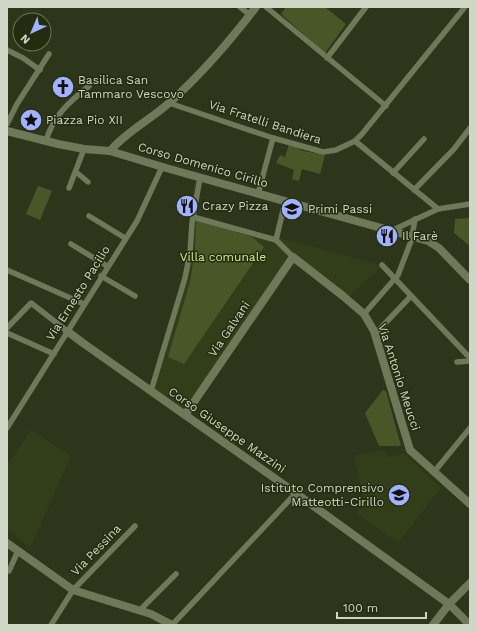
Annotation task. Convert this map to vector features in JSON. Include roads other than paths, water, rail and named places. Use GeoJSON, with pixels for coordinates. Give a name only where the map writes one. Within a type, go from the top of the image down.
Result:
{"type":"FeatureCollection","features":[{"type":"Feature","properties":{"kind":"street"},"geometry":{"type":"LineString","coordinates":[[240,7],[250,14]]}},
{"type":"Feature","properties":{"kind":"street"},"geometry":{"type":"LineString","coordinates":[[110,151],[119,140],[169,103],[234,36],[256,7]]}},
{"type":"Feature","properties":{"kind":"street"},"geometry":{"type":"LineString","coordinates":[[266,7],[386,106]]}},
{"type":"Feature","properties":{"kind":"street"},"geometry":{"type":"LineString","coordinates":[[327,58],[366,7]]}},
{"type":"Feature","properties":{"kind":"street","name":"Via Fratelli Bandiera"},"geometry":{"type":"LineString","coordinates":[[169,103],[273,138],[323,152],[336,150],[355,142],[386,106],[465,7]]}},
{"type":"Feature","properties":{"kind":"street"},"geometry":{"type":"LineString","coordinates":[[7,50],[23,58],[40,70]]}},
{"type":"Feature","properties":{"kind":"street"},"geometry":{"type":"LineString","coordinates":[[7,124],[17,104],[49,54]]}},
{"type":"Feature","properties":{"kind":"street"},"geometry":{"type":"LineString","coordinates":[[46,141],[50,129],[59,113],[89,86]]}},
{"type":"Feature","properties":{"kind":"street"},"geometry":{"type":"LineString","coordinates":[[414,190],[454,149],[470,128]]}},
{"type":"Feature","properties":{"kind":"street","name":"Corso Domenico Cirillo"},"geometry":{"type":"LineString","coordinates":[[7,131],[84,149],[110,151],[285,202],[413,236],[434,244],[470,280]]}},
{"type":"Feature","properties":{"kind":"street"},"geometry":{"type":"LineString","coordinates":[[258,194],[273,138]]}},
{"type":"Feature","properties":{"kind":"street"},"geometry":{"type":"LineString","coordinates":[[393,173],[424,139]]}},
{"type":"Feature","properties":{"kind":"street"},"geometry":{"type":"LineString","coordinates":[[355,142],[438,209]]}},
{"type":"Feature","properties":{"kind":"street"},"geometry":{"type":"LineString","coordinates":[[69,188],[84,149]]}},
{"type":"Feature","properties":{"kind":"street","name":"Via Ernesto Pacilio"},"geometry":{"type":"LineString","coordinates":[[7,428],[107,266],[137,221],[162,167]]}},
{"type":"Feature","properties":{"kind":"street"},"geometry":{"type":"LineString","coordinates":[[76,172],[88,182]]}},
{"type":"Feature","properties":{"kind":"street"},"geometry":{"type":"LineString","coordinates":[[151,391],[185,278],[190,253],[193,217],[200,178]]}},
{"type":"Feature","properties":{"kind":"street"},"geometry":{"type":"LineString","coordinates":[[193,217],[276,240],[285,202]]}},
{"type":"Feature","properties":{"kind":"street"},"geometry":{"type":"LineString","coordinates":[[391,230],[438,209],[470,204]]}},
{"type":"Feature","properties":{"kind":"street"},"geometry":{"type":"LineString","coordinates":[[89,216],[125,238]]}},
{"type":"Feature","properties":{"kind":"street"},"geometry":{"type":"LineString","coordinates":[[364,314],[398,275],[413,236],[415,219]]}},
{"type":"Feature","properties":{"kind":"street","name":"Via Antonio Meucci"},"geometry":{"type":"LineString","coordinates":[[276,240],[293,257],[364,314],[375,334],[410,450],[470,504]]}},
{"type":"Feature","properties":{"kind":"street"},"geometry":{"type":"LineString","coordinates":[[71,244],[107,266]]}},
{"type":"Feature","properties":{"kind":"street","name":"Via Galvani"},"geometry":{"type":"LineString","coordinates":[[185,415],[293,257]]}},
{"type":"Feature","properties":{"kind":"street"},"geometry":{"type":"LineString","coordinates":[[382,265],[470,358]]}},
{"type":"Feature","properties":{"kind":"street"},"geometry":{"type":"LineString","coordinates":[[7,270],[84,304]]}},
{"type":"Feature","properties":{"kind":"street"},"geometry":{"type":"LineString","coordinates":[[101,276],[135,296]]}},
{"type":"Feature","properties":{"kind":"street"},"geometry":{"type":"LineString","coordinates":[[375,334],[411,296]]}},
{"type":"Feature","properties":{"kind":"street","name":"Corso Giuseppe Mazzini"},"geometry":{"type":"LineString","coordinates":[[7,328],[31,303],[83,344],[296,493],[449,604],[470,625]]}},
{"type":"Feature","properties":{"kind":"street"},"geometry":{"type":"LineString","coordinates":[[7,333],[54,354]]}},
{"type":"Feature","properties":{"kind":"street"},"geometry":{"type":"LineString","coordinates":[[457,362],[470,361]]}},
{"type":"Feature","properties":{"kind":"street"},"geometry":{"type":"LineString","coordinates":[[434,472],[470,428]]}},
{"type":"Feature","properties":{"kind":"street"},"geometry":{"type":"LineString","coordinates":[[7,543],[73,590],[140,610],[172,625],[296,493]]}},
{"type":"Feature","properties":{"kind":"street","name":"Via Pessina"},"geometry":{"type":"LineString","coordinates":[[51,625],[73,590],[135,526]]}},
{"type":"Feature","properties":{"kind":"street"},"geometry":{"type":"LineString","coordinates":[[7,570],[9,571],[18,551]]}},
{"type":"Feature","properties":{"kind":"street"},"geometry":{"type":"LineString","coordinates":[[140,610],[176,574]]}},
{"type":"Feature","properties":{"kind":"street"},"geometry":{"type":"LineString","coordinates":[[434,625],[449,604],[470,583]]}},
{"type":"Feature","properties":{"kind":"place","name":"Basilica San Tammaro Vescovo"},"geometry":{"type":"Point","coordinates":[63,87]}},
{"type":"Feature","properties":{"kind":"place","name":"Piazza Pio XII"},"geometry":{"type":"Point","coordinates":[31,120]}},
{"type":"Feature","properties":{"kind":"place","name":"Crazy Pizza"},"geometry":{"type":"Point","coordinates":[187,206]}},
{"type":"Feature","properties":{"kind":"place","name":"Primi Passi"},"geometry":{"type":"Point","coordinates":[292,209]}},
{"type":"Feature","properties":{"kind":"place","name":"Il Farè"},"geometry":{"type":"Point","coordinates":[387,236]}},
{"type":"Feature","properties":{"kind":"place","name":"Istituto Comprensivo Matteotti-Cirillo"},"geometry":{"type":"Point","coordinates":[399,495]}},
{"type":"Feature","properties":{"kind":"park label","name":"Villa comunale"},"geometry":{"type":"Point","coordinates":[223,257]}}]}
